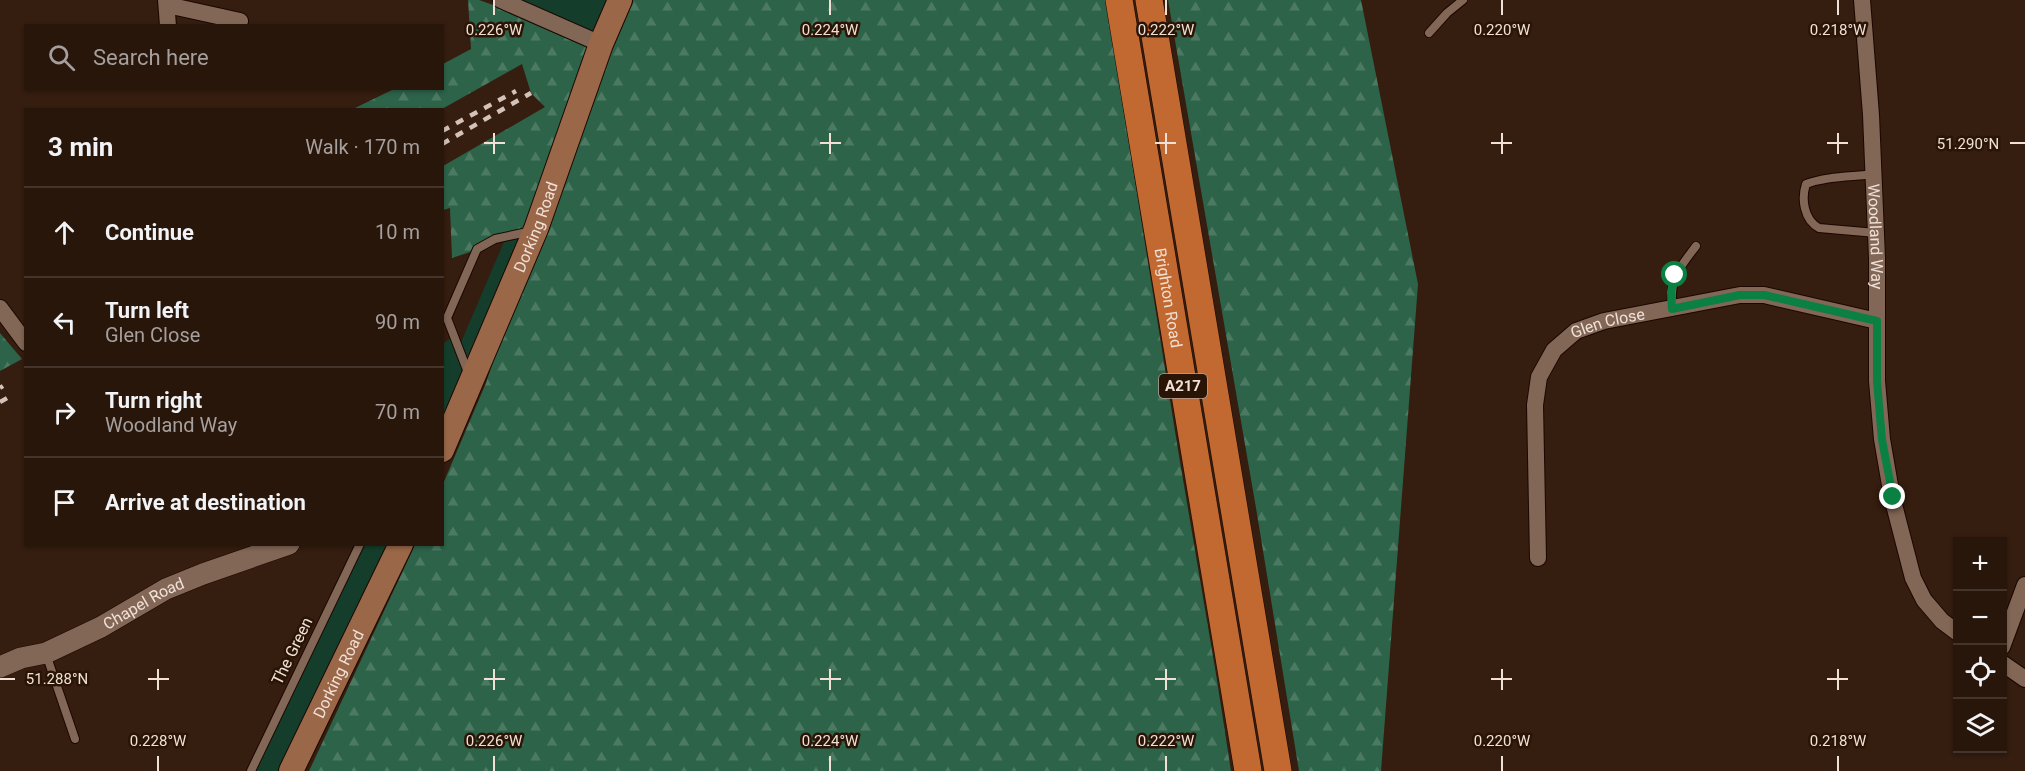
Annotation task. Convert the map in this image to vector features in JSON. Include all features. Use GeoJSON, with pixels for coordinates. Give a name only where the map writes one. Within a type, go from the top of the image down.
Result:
{"type":"FeatureCollection","features":[{"type":"Feature","properties":{"kind":"highway","name":"Brighton Road"},"geometry":{"type":"LineString","coordinates":[[1119,0],[1248,771]]}},
{"type":"Feature","properties":{"kind":"highway","name":"Brighton Road"},"geometry":{"type":"LineString","coordinates":[[1149,0],[1278,771]]}},
{"type":"Feature","properties":{"kind":"main road","name":"Dorking Road"},"geometry":{"type":"LineString","coordinates":[[445,434],[471,381],[536,230],[601,44],[620,0]]}},
{"type":"Feature","properties":{"kind":"main road","name":"Dorking Road"},"geometry":{"type":"LineString","coordinates":[[291,771],[400,546]]}},
{"type":"Feature","properties":{"kind":"street"},"geometry":{"type":"LineString","coordinates":[[501,0],[601,44]]}},
{"type":"Feature","properties":{"kind":"street","name":"Woodland Way"},"geometry":{"type":"LineString","coordinates":[[1863,0],[1872,115],[1877,381],[1882,440],[1913,578],[1924,600],[1942,621],[1953,629]]}},
{"type":"Feature","properties":{"kind":"street"},"geometry":{"type":"LineString","coordinates":[[168,24],[166,2],[240,21]]}},
{"type":"Feature","properties":{"kind":"street","name":"Glen Close"},"geometry":{"type":"LineString","coordinates":[[1538,558],[1535,405],[1539,377],[1554,350],[1576,331],[1604,321],[1740,295],[1764,295],[1877,321]]}},
{"type":"Feature","properties":{"kind":"street"},"geometry":{"type":"LineString","coordinates":[[0,308],[24,340]]}},
{"type":"Feature","properties":{"kind":"street","name":"Chapel Road"},"geometry":{"type":"LineString","coordinates":[[0,667],[21,658],[46,653],[101,627],[166,589],[283,546]]}},
{"type":"Feature","properties":{"kind":"street"},"geometry":{"type":"LineString","coordinates":[[2003,645],[2025,585]]}},
{"type":"Feature","properties":{"kind":"street"},"geometry":{"type":"LineString","coordinates":[[2007,666],[2025,679]]}},
{"type":"Feature","properties":{"kind":"lane"},"geometry":{"type":"LineString","coordinates":[[1429,33],[1447,13],[1463,0]]}},
{"type":"Feature","properties":{"kind":"lane"},"geometry":{"type":"LineString","coordinates":[[1874,174],[1823,178],[1806,184],[1803,194],[1805,208],[1813,224],[1819,228],[1876,233]]}},
{"type":"Feature","properties":{"kind":"lane"},"geometry":{"type":"LineString","coordinates":[[471,381],[447,318],[477,249],[495,239],[536,230]]}},
{"type":"Feature","properties":{"kind":"lane"},"geometry":{"type":"LineString","coordinates":[[1672,309],[1671,292],[1675,275],[1696,246]]}},
{"type":"Feature","properties":{"kind":"lane","name":"The Green"},"geometry":{"type":"LineString","coordinates":[[251,771],[359,546]]}},
{"type":"Feature","properties":{"kind":"lane"},"geometry":{"type":"LineString","coordinates":[[46,653],[75,739]]}},
{"type":"Feature","properties":{"kind":"green space"},"geometry":{"type":"Polygon","coordinates":[[[468,0],[479,0],[601,43],[620,0],[1106,0],[1231,771],[309,771],[415,546],[444,546],[444,482],[486,383],[536,230],[452,258],[450,208],[444,210],[444,165],[545,107],[531,93],[522,64],[444,108],[355,108],[392,90],[444,90],[444,63],[471,49],[468,0]]]}},
{"type":"Feature","properties":{"kind":"green space"},"geometry":{"type":"Polygon","coordinates":[[[501,0],[620,0],[601,44],[501,0]]]}},
{"type":"Feature","properties":{"kind":"green space"},"geometry":{"type":"Polygon","coordinates":[[[1168,0],[1361,0],[1418,284],[1381,771],[1299,771],[1168,0]]]}},
{"type":"Feature","properties":{"kind":"green space"},"geometry":{"type":"Polygon","coordinates":[[[536,229],[444,422],[444,343],[454,336],[459,347],[506,237],[536,229]]]}},
{"type":"Feature","properties":{"kind":"green space"},"geometry":{"type":"Polygon","coordinates":[[[0,333],[22,359],[0,371],[0,333]]]}},
{"type":"Feature","properties":{"kind":"green space"},"geometry":{"type":"Polygon","coordinates":[[[360,546],[400,546],[291,771],[251,771],[360,546]]]}},
{"type":"Feature","properties":{"kind":"railway"},"geometry":{"type":"LineString","coordinates":[[444,130],[516,91]]}},
{"type":"Feature","properties":{"kind":"railway"},"geometry":{"type":"LineString","coordinates":[[444,143],[531,93]]}},
{"type":"Feature","properties":{"kind":"railway"},"geometry":{"type":"LineString","coordinates":[[0,402],[9,397]]}},
{"type":"Feature","properties":{"kind":"route"},"geometry":{"type":"LineString","coordinates":[[1675,275],[1671,292],[1672,309],[1740,295],[1764,295],[1877,321],[1877,381],[1882,440],[1893,497]]}}]}
